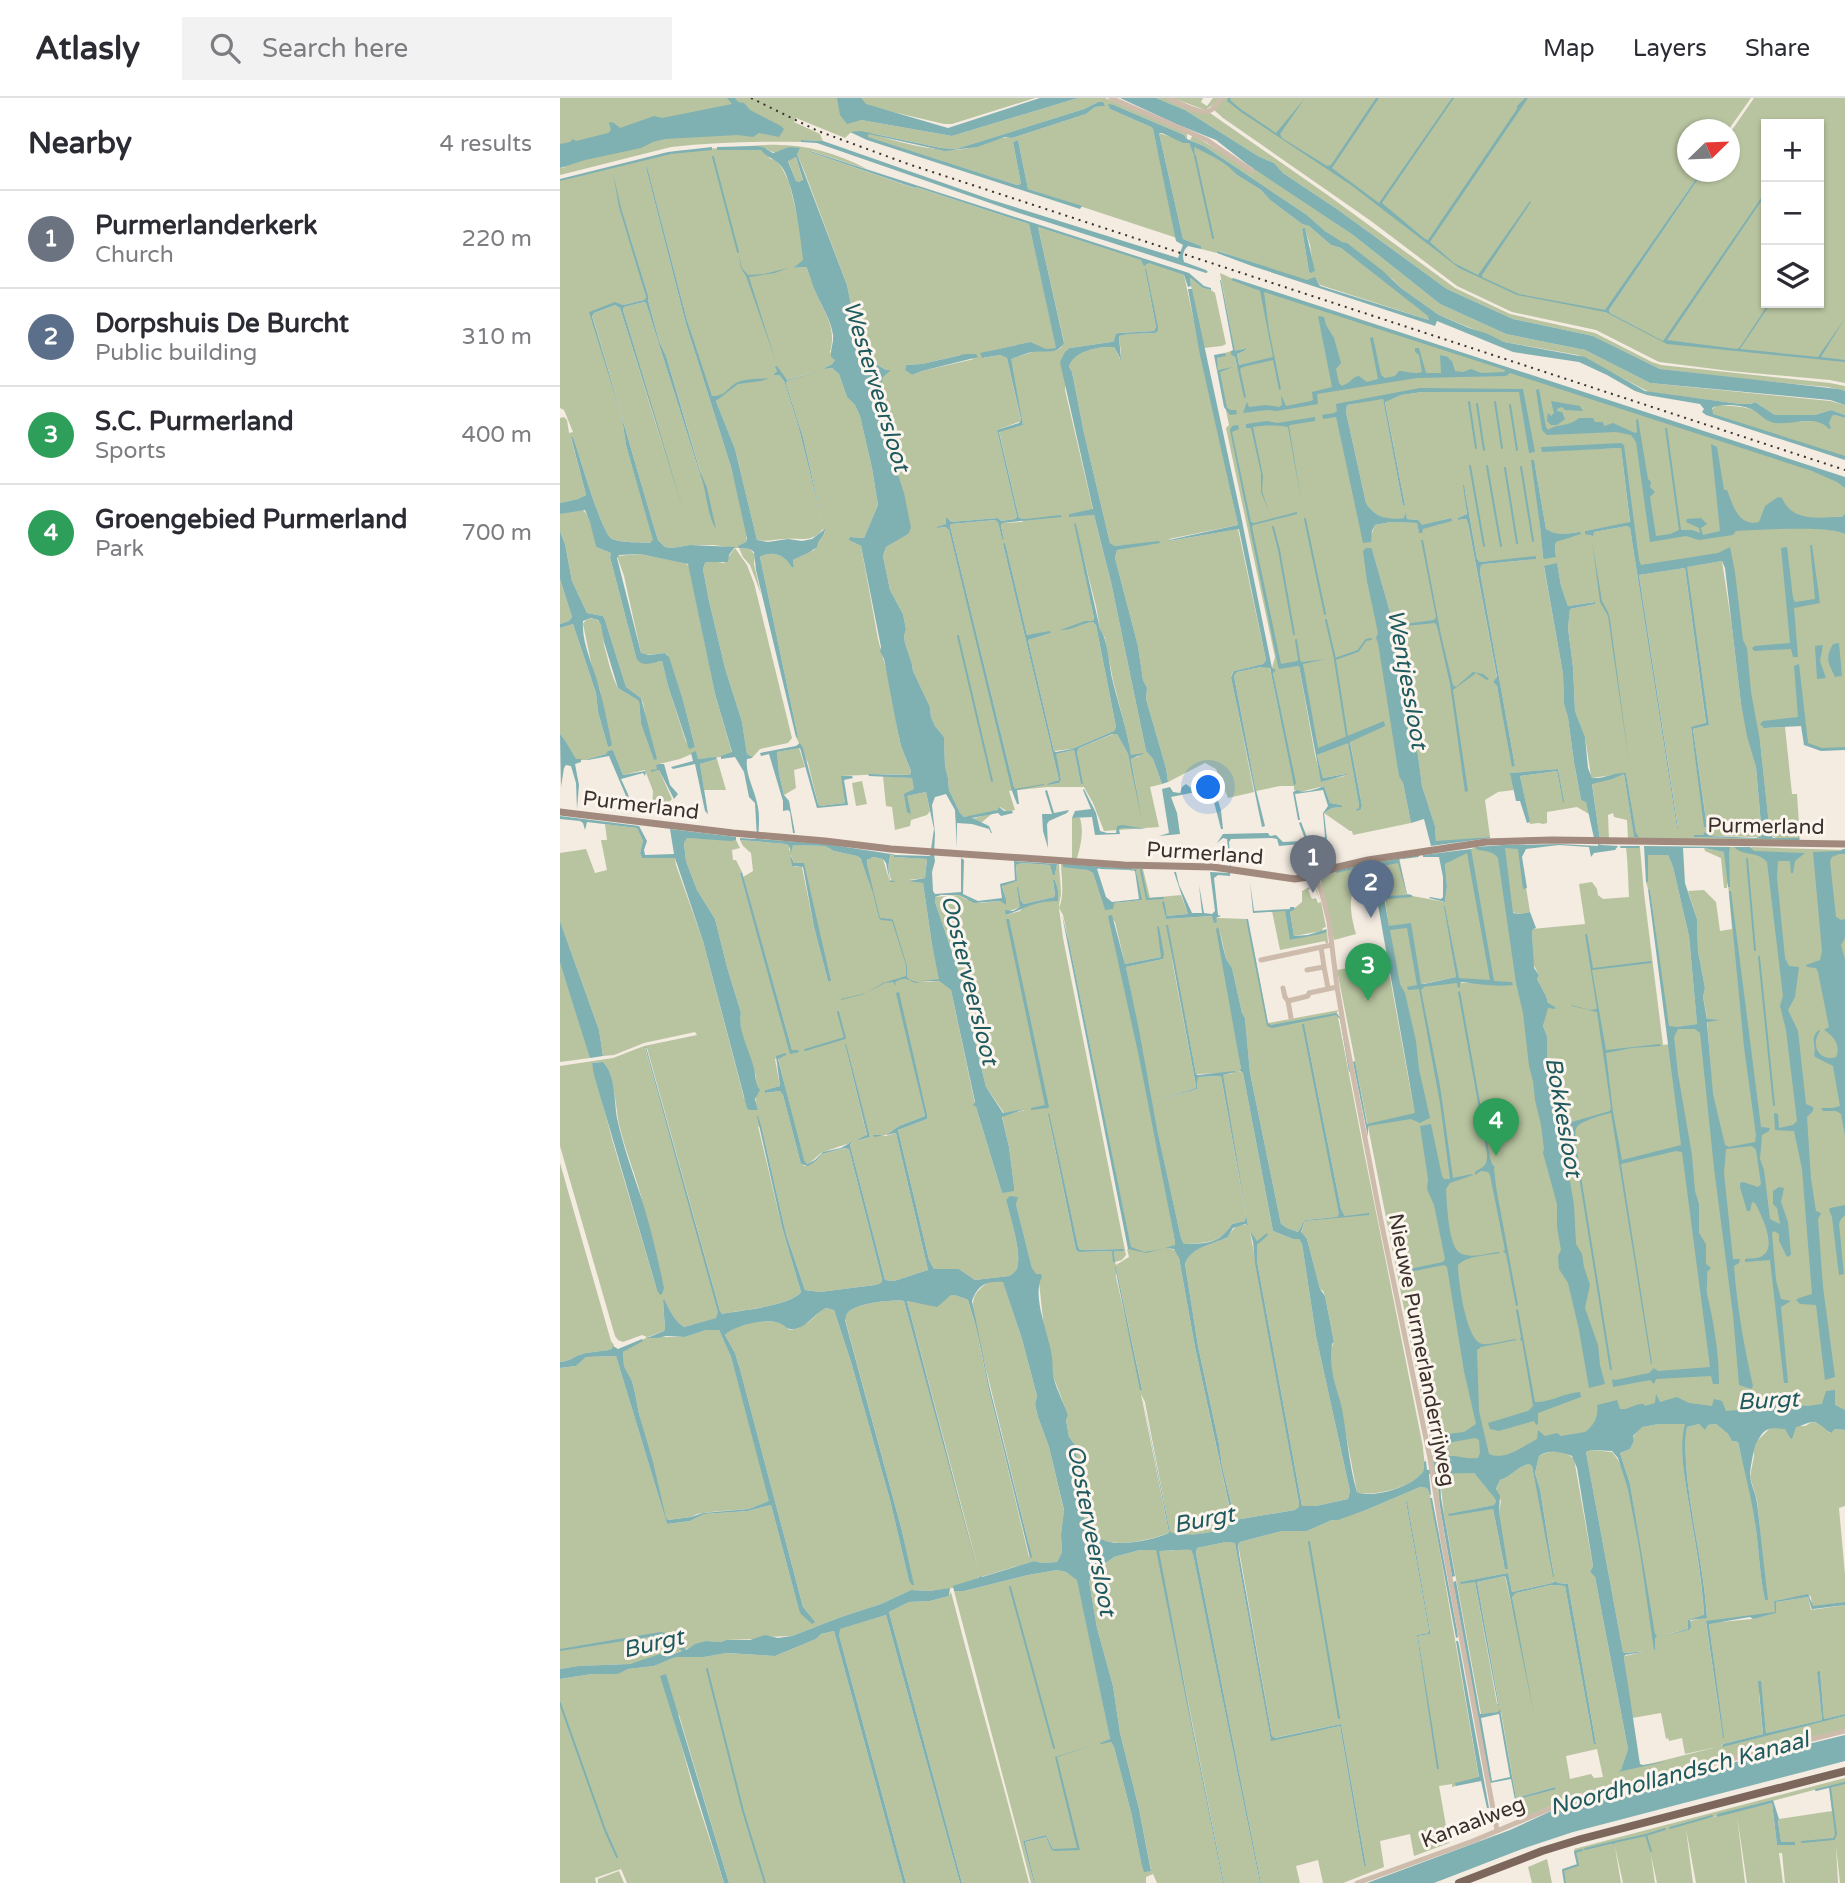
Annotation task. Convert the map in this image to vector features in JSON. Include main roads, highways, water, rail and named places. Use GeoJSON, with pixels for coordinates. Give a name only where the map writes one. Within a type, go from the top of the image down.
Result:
{"type":"FeatureCollection","features":[{"type":"Feature","properties":{"kind":"main road"},"geometry":{"type":"LineString","coordinates":[[1459,1883],[1581,1839],[1845,1771]]}},
{"type":"Feature","properties":{"kind":"water"},"geometry":{"type":"Polygon","coordinates":[[[727,98],[735,98],[750,110],[781,126],[784,129],[779,137],[759,133],[753,137],[738,135],[665,139],[641,148],[560,168],[560,144],[608,133],[611,130],[610,122],[620,128],[654,116],[662,118],[732,104],[727,98]]]}},
{"type":"Feature","properties":{"kind":"water"},"geometry":{"type":"Polygon","coordinates":[[[837,98],[861,98],[866,104],[948,128],[1040,98],[1078,98],[952,136],[861,120],[847,124],[840,115],[837,98]]]}},
{"type":"Feature","properties":{"kind":"water"},"geometry":{"type":"Polygon","coordinates":[[[1120,98],[1156,98],[1185,110],[1258,156],[1274,163],[1283,173],[1447,289],[1513,319],[1593,336],[1660,369],[1838,389],[1845,391],[1845,405],[1830,400],[1650,383],[1585,350],[1506,334],[1440,304],[1353,235],[1248,165],[1216,140],[1120,98]]]}},
{"type":"Feature","properties":{"kind":"water"},"geometry":{"type":"Polygon","coordinates":[[[1231,98],[1242,110],[1276,133],[1305,98],[1280,134],[1282,138],[1327,166],[1331,165],[1376,98],[1379,98],[1332,168],[1379,203],[1454,98],[1382,203],[1428,240],[1517,106],[1528,98],[1430,242],[1454,263],[1478,275],[1530,201],[1482,277],[1519,294],[1605,310],[1696,182],[1609,310],[1610,313],[1663,341],[1761,198],[1667,340],[1737,349],[1768,308],[1740,349],[1818,357],[1845,318],[1821,357],[1845,362],[1667,344],[1605,312],[1517,295],[1459,268],[1351,185],[1227,101],[1231,98]]]}},
{"type":"Feature","properties":{"kind":"water"},"geometry":{"type":"Polygon","coordinates":[[[1103,102],[1105,106],[1095,107],[1086,114],[1012,138],[1005,137],[977,147],[945,151],[868,135],[1017,185],[1021,184],[1013,142],[1018,140],[1028,189],[1082,206],[1080,209],[867,140],[850,132],[861,131],[956,149],[1084,109],[1103,102]]]}},
{"type":"Feature","properties":{"kind":"water"},"geometry":{"type":"Polygon","coordinates":[[[1108,104],[1204,146],[1307,215],[1325,231],[1347,243],[1401,288],[1439,315],[1504,342],[1585,357],[1645,391],[1740,404],[1755,402],[1775,415],[1815,415],[1831,410],[1845,415],[1845,418],[1832,416],[1829,429],[1811,421],[1771,422],[1754,410],[1742,406],[1712,408],[1713,414],[1845,456],[1845,460],[1706,415],[1700,404],[1635,391],[1579,362],[1513,352],[1437,321],[1435,326],[1217,253],[1218,251],[1307,280],[1315,277],[1320,286],[1429,320],[1428,316],[1341,248],[1331,245],[1233,170],[1194,147],[1194,156],[1189,143],[1162,133],[1159,133],[1183,239],[1201,246],[1201,249],[1188,246],[1183,253],[1184,262],[1206,270],[1206,273],[1016,212],[817,143],[801,142],[823,141],[992,200],[1178,258],[1183,245],[1176,241],[1153,129],[1110,109],[1108,104]]]}},
{"type":"Feature","properties":{"kind":"water","name":"Westerveersloot"},"geometry":{"type":"Polygon","coordinates":[[[756,146],[773,153],[789,147],[800,148],[797,154],[847,285],[858,339],[876,364],[891,370],[883,377],[881,387],[891,426],[892,456],[904,493],[911,528],[908,534],[886,547],[883,556],[890,590],[903,614],[905,643],[913,671],[930,707],[935,726],[944,737],[949,790],[960,813],[964,817],[997,810],[999,807],[1013,813],[972,818],[989,826],[992,833],[989,829],[972,824],[957,823],[957,848],[955,810],[946,794],[935,797],[932,805],[935,834],[933,891],[935,894],[961,892],[961,858],[964,860],[963,894],[978,901],[1002,898],[1000,884],[1015,880],[1014,861],[1057,864],[1055,875],[1050,865],[1016,865],[1017,881],[1002,886],[1006,905],[1000,901],[974,903],[959,895],[935,897],[965,990],[986,1087],[1003,1113],[1025,1109],[1002,1117],[1009,1147],[1014,1191],[1002,1193],[976,1107],[973,1105],[975,1102],[951,990],[939,981],[922,981],[939,979],[923,883],[908,881],[925,878],[927,859],[894,857],[930,856],[934,829],[926,792],[907,796],[911,814],[907,812],[904,794],[914,789],[912,778],[868,774],[910,775],[911,771],[901,746],[861,546],[849,540],[850,537],[864,538],[878,505],[860,416],[847,397],[839,374],[832,368],[824,368],[835,360],[831,357],[833,338],[830,324],[806,267],[793,268],[803,260],[796,212],[782,167],[761,150],[717,150],[717,147],[756,146]],[[796,157],[788,161],[796,181],[803,180],[796,157]]]}},
{"type":"Feature","properties":{"kind":"water"},"geometry":{"type":"Polygon","coordinates":[[[712,147],[712,150],[671,154],[560,181],[668,152],[712,147]]]}},
{"type":"Feature","properties":{"kind":"water"},"geometry":{"type":"Polygon","coordinates":[[[810,151],[1189,273],[1204,286],[1211,288],[1203,288],[1191,278],[1191,286],[1188,287],[1184,275],[1149,263],[1144,266],[1141,260],[1038,227],[1064,343],[1055,351],[1030,353],[1011,359],[1023,425],[999,432],[1019,518],[1061,517],[1002,523],[1004,539],[995,520],[950,526],[1014,787],[1044,784],[1017,790],[1019,804],[1012,791],[949,530],[946,527],[937,527],[946,524],[946,518],[951,522],[998,518],[1001,521],[1017,517],[997,430],[1021,420],[1007,358],[1000,355],[982,358],[980,353],[1030,342],[1046,349],[1056,348],[1029,224],[810,151]]]}},
{"type":"Feature","properties":{"kind":"water"},"geometry":{"type":"Polygon","coordinates":[[[647,167],[687,320],[712,396],[723,393],[739,381],[769,378],[738,384],[716,401],[735,449],[757,540],[802,541],[812,539],[825,529],[817,547],[793,560],[792,568],[778,555],[760,557],[798,737],[756,570],[754,552],[738,546],[746,542],[747,538],[731,467],[686,324],[647,167]]]}},
{"type":"Feature","properties":{"kind":"water"},"geometry":{"type":"Polygon","coordinates":[[[613,173],[659,341],[707,488],[716,529],[646,303],[624,307],[623,310],[685,516],[620,308],[615,305],[592,316],[658,540],[665,547],[672,548],[690,545],[735,547],[728,562],[708,562],[703,569],[725,668],[742,722],[747,754],[752,757],[747,759],[747,765],[758,807],[758,838],[826,844],[891,854],[889,877],[896,882],[890,882],[883,859],[873,857],[867,860],[867,865],[880,918],[893,920],[907,966],[907,977],[920,983],[903,979],[895,982],[896,986],[893,982],[885,983],[867,993],[883,983],[906,976],[906,965],[892,921],[879,918],[861,859],[825,846],[793,845],[791,852],[786,844],[740,840],[757,838],[755,803],[749,797],[744,772],[735,757],[721,759],[721,756],[732,752],[715,694],[688,564],[640,554],[619,555],[617,558],[641,653],[665,653],[669,657],[695,747],[689,749],[662,661],[644,664],[636,657],[611,553],[596,547],[585,510],[560,514],[560,503],[586,495],[573,437],[607,534],[612,539],[621,541],[650,543],[653,540],[626,445],[622,418],[589,312],[615,302],[623,305],[644,300],[646,297],[619,207],[613,173]]]}},
{"type":"Feature","properties":{"kind":"water"},"geometry":{"type":"Polygon","coordinates":[[[1305,228],[1315,271],[1311,273],[1302,229],[1305,228]]]}},
{"type":"Feature","properties":{"kind":"water"},"geometry":{"type":"Polygon","coordinates":[[[739,255],[742,268],[748,275],[788,268],[775,273],[749,277],[776,362],[741,268],[739,255]]]}},
{"type":"Feature","properties":{"kind":"water"},"geometry":{"type":"Polygon","coordinates":[[[1145,269],[1158,331],[1119,336],[1121,360],[1114,347],[1101,347],[1081,353],[1069,367],[1110,543],[1115,546],[1160,543],[1117,550],[1115,558],[1138,646],[1143,680],[1147,688],[1146,699],[1166,768],[1168,782],[1162,784],[1153,759],[1146,751],[1111,582],[1094,515],[1069,517],[1069,514],[1093,509],[1060,362],[1070,348],[1111,342],[1119,333],[1154,331],[1156,327],[1145,269]]]}},
{"type":"Feature","properties":{"kind":"water"},"geometry":{"type":"Polygon","coordinates":[[[1233,278],[1845,477],[1845,488],[1812,471],[1510,373],[1506,376],[1417,378],[1317,394],[1318,404],[1243,413],[1247,402],[1249,407],[1279,407],[1282,405],[1281,395],[1286,406],[1311,401],[1312,392],[1332,387],[1318,316],[1324,317],[1334,338],[1341,363],[1336,369],[1342,386],[1359,376],[1367,382],[1378,379],[1370,338],[1373,337],[1381,375],[1385,378],[1395,376],[1399,371],[1422,372],[1415,348],[1419,348],[1426,373],[1441,373],[1440,355],[1452,361],[1455,371],[1471,369],[1481,373],[1505,370],[1264,292],[1281,389],[1279,390],[1273,360],[1243,367],[1240,369],[1246,397],[1244,398],[1235,357],[1231,355],[1233,350],[1220,280],[1235,351],[1246,348],[1237,354],[1239,365],[1273,357],[1260,291],[1231,280],[1233,278]]]}},
{"type":"Feature","properties":{"kind":"water"},"geometry":{"type":"Polygon","coordinates":[[[1188,289],[1192,289],[1272,668],[1276,670],[1273,673],[1296,783],[1294,786],[1270,668],[1237,672],[1234,676],[1265,826],[1262,827],[1231,677],[1234,671],[1263,664],[1266,660],[1239,529],[1169,541],[1238,525],[1188,289]]]}},
{"type":"Feature","properties":{"kind":"water"},"geometry":{"type":"Polygon","coordinates":[[[1225,353],[1226,356],[1217,358],[1218,370],[1233,367],[1220,372],[1227,408],[1236,410],[1237,414],[1230,415],[1224,407],[1214,355],[1225,353]]]}},
{"type":"Feature","properties":{"kind":"water"},"geometry":{"type":"Polygon","coordinates":[[[976,354],[978,357],[912,375],[905,370],[906,365],[976,354]]]}},
{"type":"Feature","properties":{"kind":"water"},"geometry":{"type":"Polygon","coordinates":[[[777,366],[787,380],[819,371],[787,381],[786,384],[803,437],[823,525],[784,381],[779,375],[773,375],[777,366]]]}},
{"type":"Feature","properties":{"kind":"water"},"geometry":{"type":"Polygon","coordinates":[[[1420,388],[1523,389],[1535,452],[1529,453],[1519,392],[1422,392],[1401,395],[1385,402],[1405,505],[1403,506],[1383,399],[1347,405],[1346,412],[1366,503],[1370,508],[1378,515],[1393,519],[1404,518],[1405,512],[1407,519],[1418,520],[1422,525],[1451,518],[1452,521],[1423,529],[1422,533],[1419,533],[1417,523],[1391,522],[1375,525],[1371,542],[1363,543],[1336,417],[1323,419],[1322,415],[1337,411],[1336,404],[1420,388]]]}},
{"type":"Feature","properties":{"kind":"water"},"geometry":{"type":"Polygon","coordinates":[[[1539,389],[1548,430],[1579,418],[1593,418],[1595,422],[1603,422],[1604,426],[1613,423],[1635,433],[1638,419],[1648,479],[1655,492],[1650,497],[1656,536],[1679,530],[1665,428],[1681,530],[1700,533],[1699,528],[1686,522],[1687,519],[1701,518],[1707,524],[1701,528],[1703,535],[1720,531],[1711,444],[1717,447],[1724,490],[1727,490],[1741,518],[1752,523],[1759,522],[1765,506],[1778,497],[1782,498],[1793,512],[1807,517],[1842,517],[1845,514],[1845,534],[1809,529],[1760,530],[1736,531],[1733,535],[1699,540],[1686,536],[1650,542],[1636,442],[1631,435],[1616,432],[1547,435],[1542,430],[1536,390],[1539,389]]]}},
{"type":"Feature","properties":{"kind":"water"},"geometry":{"type":"Polygon","coordinates":[[[1551,401],[1580,406],[1583,411],[1565,410],[1562,407],[1557,409],[1565,419],[1557,425],[1551,425],[1547,421],[1548,413],[1551,416],[1554,413],[1551,401]]]}},
{"type":"Feature","properties":{"kind":"water"},"geometry":{"type":"Polygon","coordinates":[[[1315,417],[1315,421],[1289,426],[1302,505],[1288,427],[1253,427],[1263,476],[1262,491],[1269,512],[1261,492],[1261,473],[1251,428],[1246,428],[1246,424],[1267,421],[1277,423],[1315,417]]]}},
{"type":"Feature","properties":{"kind":"water"},"geometry":{"type":"Polygon","coordinates":[[[1238,425],[1239,429],[1232,432],[1251,522],[1297,512],[1252,527],[1281,664],[1299,659],[1302,662],[1326,659],[1303,664],[1318,748],[1384,721],[1385,726],[1350,742],[1362,806],[1357,811],[1359,805],[1348,743],[1317,755],[1323,778],[1346,774],[1321,782],[1299,666],[1279,669],[1278,666],[1230,430],[1232,426],[1238,425]]]}},
{"type":"Feature","properties":{"kind":"water"},"geometry":{"type":"Polygon","coordinates":[[[1624,445],[1641,565],[1718,553],[1730,547],[1760,741],[1770,834],[1773,838],[1799,840],[1694,837],[1705,832],[1710,836],[1762,836],[1756,767],[1741,704],[1722,561],[1687,567],[1709,725],[1693,729],[1707,827],[1704,827],[1691,727],[1706,723],[1685,568],[1639,575],[1677,828],[1630,528],[1627,526],[1594,532],[1593,536],[1585,534],[1585,531],[1630,522],[1621,448],[1542,452],[1541,447],[1624,445]]]}},
{"type":"Feature","properties":{"kind":"water"},"geometry":{"type":"Polygon","coordinates":[[[1531,460],[1534,460],[1546,529],[1559,534],[1581,534],[1556,542],[1556,557],[1543,557],[1531,460]]]}},
{"type":"Feature","properties":{"kind":"water"},"geometry":{"type":"Polygon","coordinates":[[[1463,485],[1477,559],[1480,562],[1536,556],[1536,559],[1481,565],[1480,572],[1515,766],[1512,767],[1497,686],[1493,682],[1497,677],[1468,523],[1466,519],[1458,520],[1467,514],[1463,485]]]}},
{"type":"Feature","properties":{"kind":"water"},"geometry":{"type":"Polygon","coordinates":[[[1074,523],[1100,629],[1107,646],[1131,755],[1145,753],[1131,759],[1142,821],[1128,754],[1117,734],[1079,748],[1077,752],[1083,784],[1074,750],[1056,754],[1061,780],[1059,783],[1047,784],[1059,780],[1003,544],[1005,543],[1027,635],[1051,633],[1028,640],[1054,751],[1072,749],[1114,731],[1116,727],[1096,625],[1093,622],[1060,630],[1085,621],[1093,621],[1094,618],[1074,523]]]}},
{"type":"Feature","properties":{"kind":"water"},"geometry":{"type":"Polygon","coordinates":[[[560,531],[572,581],[587,613],[603,616],[626,687],[641,698],[657,759],[654,760],[641,724],[639,701],[618,688],[601,625],[598,620],[591,618],[583,621],[584,639],[605,711],[612,745],[608,747],[598,712],[596,693],[573,624],[560,628],[560,624],[572,617],[560,579],[560,531]]]}},
{"type":"Feature","properties":{"kind":"water"},"geometry":{"type":"Polygon","coordinates":[[[1421,540],[1453,685],[1456,687],[1473,672],[1483,674],[1489,679],[1476,673],[1453,690],[1468,791],[1465,792],[1450,684],[1437,626],[1435,623],[1404,624],[1434,620],[1436,617],[1421,540]]]}},
{"type":"Feature","properties":{"kind":"water"},"geometry":{"type":"Polygon","coordinates":[[[1592,541],[1602,601],[1610,619],[1630,770],[1608,616],[1600,602],[1592,541]]]}},
{"type":"Feature","properties":{"kind":"water"},"geometry":{"type":"Polygon","coordinates":[[[1810,545],[1820,603],[1794,608],[1798,657],[1793,657],[1791,649],[1754,651],[1752,648],[1755,646],[1790,643],[1781,548],[1787,547],[1795,602],[1815,599],[1810,545]]]}},
{"type":"Feature","properties":{"kind":"water"},"geometry":{"type":"Polygon","coordinates":[[[1366,548],[1372,549],[1390,612],[1400,626],[1392,635],[1416,722],[1422,786],[1435,826],[1436,841],[1490,838],[1431,846],[1424,819],[1411,823],[1403,783],[1399,776],[1376,638],[1378,633],[1363,551],[1366,548]]]}},
{"type":"Feature","properties":{"kind":"water"},"geometry":{"type":"Polygon","coordinates":[[[1557,563],[1568,606],[1595,602],[1570,609],[1568,628],[1575,711],[1585,737],[1588,768],[1592,778],[1626,773],[1636,833],[1639,837],[1634,837],[1624,774],[1592,784],[1600,840],[1594,838],[1586,802],[1581,800],[1544,566],[1557,563]]]}},
{"type":"Feature","properties":{"kind":"water"},"geometry":{"type":"Polygon","coordinates":[[[1839,643],[1842,676],[1835,677],[1828,657],[1833,644],[1839,643]]]}},
{"type":"Feature","properties":{"kind":"water"},"geometry":{"type":"Polygon","coordinates":[[[1823,645],[1820,661],[1826,678],[1817,679],[1815,646],[1823,645]]]}},
{"type":"Feature","properties":{"kind":"water"},"geometry":{"type":"Polygon","coordinates":[[[1799,664],[1808,743],[1822,748],[1845,747],[1845,750],[1821,751],[1804,745],[1801,726],[1764,728],[1760,724],[1763,721],[1798,717],[1794,666],[1799,664]]]}},
{"type":"Feature","properties":{"kind":"water"},"geometry":{"type":"Polygon","coordinates":[[[560,734],[576,759],[581,759],[581,762],[575,764],[579,785],[577,809],[576,783],[571,766],[566,765],[564,768],[561,787],[560,734]]]}},
{"type":"Feature","properties":{"kind":"water"},"geometry":{"type":"Polygon","coordinates":[[[800,743],[820,806],[845,803],[841,776],[853,778],[844,780],[848,805],[817,808],[800,748],[777,752],[779,774],[784,795],[789,801],[793,833],[790,812],[783,811],[783,801],[769,754],[761,756],[760,753],[800,743]]]}},
{"type":"Feature","properties":{"kind":"water"},"geometry":{"type":"Polygon","coordinates":[[[613,750],[623,775],[646,771],[645,776],[643,773],[621,779],[633,814],[609,756],[588,760],[613,750]]]}},
{"type":"Feature","properties":{"kind":"water"},"geometry":{"type":"Polygon","coordinates":[[[696,751],[698,759],[717,759],[700,764],[708,814],[705,811],[695,764],[673,769],[671,767],[693,761],[691,753],[696,751]]]}},
{"type":"Feature","properties":{"kind":"water"},"geometry":{"type":"Polygon","coordinates":[[[664,764],[670,785],[678,794],[674,799],[659,770],[651,772],[657,769],[656,765],[664,764]]]}},
{"type":"Feature","properties":{"kind":"water"},"geometry":{"type":"Polygon","coordinates":[[[1558,769],[1563,803],[1557,771],[1520,776],[1530,822],[1527,823],[1520,801],[1516,801],[1510,773],[1558,769]]]}},
{"type":"Feature","properties":{"kind":"water"},"geometry":{"type":"Polygon","coordinates":[[[1208,779],[1211,779],[1221,810],[1223,829],[1221,829],[1208,779]]]}},
{"type":"Feature","properties":{"kind":"water"},"geometry":{"type":"Polygon","coordinates":[[[1186,784],[1196,792],[1171,797],[1180,834],[1159,836],[1169,833],[1162,789],[1170,787],[1173,792],[1180,793],[1186,784]]]}},
{"type":"Feature","properties":{"kind":"water","name":"Oosterveersloot"},"geometry":{"type":"Polygon","coordinates":[[[1324,786],[1330,803],[1342,807],[1332,808],[1324,813],[1327,839],[1338,870],[1403,858],[1399,860],[1407,894],[1412,897],[1388,899],[1388,896],[1407,895],[1398,863],[1383,866],[1384,897],[1389,926],[1411,923],[1421,984],[1456,977],[1444,906],[1459,978],[1490,980],[1467,853],[1445,864],[1445,902],[1429,898],[1443,897],[1439,857],[1423,857],[1471,849],[1494,981],[1512,982],[1513,985],[1462,982],[1458,988],[1457,983],[1424,987],[1421,990],[1440,1086],[1453,1178],[1473,1175],[1450,1183],[1446,1189],[1453,1242],[1456,1249],[1464,1255],[1500,1253],[1472,1258],[1458,1265],[1467,1322],[1476,1340],[1482,1344],[1516,1339],[1477,1350],[1479,1411],[1489,1454],[1501,1456],[1514,1452],[1537,1439],[1538,1430],[1545,1436],[1585,1432],[1595,1420],[1597,1405],[1617,1400],[1620,1409],[1641,1404],[1645,1406],[1655,1403],[1656,1394],[1660,1402],[1677,1397],[1689,1403],[1712,1406],[1714,1399],[1722,1401],[1726,1411],[1751,1409],[1754,1395],[1759,1403],[1784,1402],[1787,1396],[1794,1405],[1822,1404],[1826,1391],[1835,1390],[1835,1405],[1845,1410],[1845,1430],[1835,1429],[1831,1433],[1820,1424],[1812,1422],[1796,1427],[1792,1439],[1785,1429],[1766,1430],[1757,1443],[1750,1476],[1758,1515],[1768,1600],[1765,1600],[1754,1518],[1738,1442],[1732,1441],[1716,1424],[1708,1425],[1705,1430],[1699,1424],[1687,1427],[1687,1476],[1707,1618],[1690,1620],[1689,1630],[1662,1636],[1688,1629],[1688,1620],[1704,1615],[1683,1468],[1685,1424],[1642,1427],[1633,1436],[1630,1449],[1620,1453],[1630,1484],[1657,1636],[1655,1650],[1628,1489],[1618,1458],[1612,1451],[1586,1452],[1623,1652],[1648,1651],[1625,1655],[1624,1658],[1640,1764],[1668,1761],[1618,1772],[1628,1749],[1595,1577],[1590,1572],[1593,1566],[1577,1468],[1572,1456],[1547,1452],[1539,1456],[1535,1473],[1554,1577],[1532,1466],[1529,1464],[1500,1480],[1496,1489],[1500,1496],[1499,1512],[1508,1569],[1505,1569],[1493,1509],[1448,1514],[1494,1505],[1494,1497],[1474,1473],[1429,1474],[1431,1495],[1427,1488],[1420,1487],[1307,1531],[1282,1531],[1240,1542],[1239,1554],[1272,1736],[1275,1738],[1341,1724],[1366,1866],[1340,1726],[1271,1741],[1235,1543],[1226,1542],[1197,1548],[1196,1554],[1261,1883],[1193,1554],[1191,1550],[1159,1551],[1223,1883],[1156,1550],[1140,1550],[1114,1557],[1089,1581],[1151,1871],[1144,1872],[1114,1747],[1111,1742],[1100,1743],[1110,1739],[1077,1580],[1066,1572],[1057,1570],[954,1591],[953,1586],[980,1576],[1034,1561],[1057,1562],[1062,1552],[1064,1510],[1049,1447],[1038,1417],[1035,1404],[1037,1396],[1022,1339],[1003,1282],[983,1285],[972,1301],[989,1385],[1032,1557],[1030,1558],[968,1300],[951,1296],[937,1307],[907,1301],[978,1572],[904,1301],[869,1304],[849,1311],[846,1315],[845,1320],[914,1585],[909,1581],[890,1500],[834,1310],[826,1308],[794,1329],[774,1322],[759,1322],[743,1325],[725,1335],[735,1353],[803,1607],[815,1622],[812,1624],[799,1610],[771,1505],[748,1511],[704,1514],[690,1521],[667,1524],[616,1356],[586,1357],[576,1366],[560,1368],[560,1362],[579,1355],[609,1350],[613,1346],[618,1349],[642,1339],[643,1341],[623,1352],[624,1366],[632,1381],[668,1520],[703,1513],[749,1509],[769,1501],[731,1357],[719,1330],[706,1330],[685,1337],[647,1338],[665,1329],[663,1300],[684,1327],[716,1318],[718,1312],[645,1047],[722,1314],[787,1301],[801,1292],[782,1227],[757,1116],[786,1234],[805,1290],[820,1292],[875,1285],[881,1283],[882,1279],[849,1149],[822,1154],[808,1166],[801,1164],[783,1095],[780,1091],[765,1093],[765,1090],[780,1086],[776,1056],[786,1053],[778,1059],[807,1164],[823,1152],[841,1148],[853,1141],[850,1145],[885,1280],[894,1281],[928,1270],[896,1133],[886,1135],[899,1126],[925,1116],[896,993],[899,992],[927,1119],[898,1130],[929,1260],[934,1269],[959,1269],[975,1280],[1013,1274],[1017,1268],[1018,1249],[1006,1200],[1010,1196],[1018,1197],[1016,1204],[1032,1268],[1042,1277],[1039,1285],[1040,1305],[1051,1349],[1054,1379],[1068,1415],[1066,1420],[1069,1437],[1076,1446],[1079,1495],[1077,1507],[1094,1533],[1104,1540],[1132,1542],[1169,1533],[1142,1394],[1170,1532],[1202,1534],[1233,1523],[1179,1258],[1174,1249],[1165,1248],[1175,1245],[1175,1242],[1108,916],[1112,915],[1125,964],[1161,957],[1157,926],[1159,927],[1163,959],[1126,967],[1181,1238],[1184,1244],[1206,1243],[1222,1236],[1232,1224],[1245,1221],[1246,1215],[1221,1076],[1198,1077],[1197,1089],[1156,1101],[1196,1088],[1168,925],[1196,1074],[1235,1071],[1223,1075],[1248,1226],[1245,1224],[1233,1228],[1228,1237],[1203,1247],[1192,1254],[1185,1264],[1198,1346],[1235,1520],[1295,1510],[1299,1507],[1250,1231],[1257,1241],[1267,1233],[1268,1235],[1257,1245],[1257,1261],[1302,1506],[1316,1506],[1348,1499],[1350,1491],[1316,1336],[1302,1244],[1299,1239],[1273,1231],[1243,1073],[1239,1070],[1241,1069],[1216,929],[1218,927],[1245,1018],[1250,1073],[1281,1224],[1298,1232],[1305,1220],[1337,1217],[1339,1214],[1302,1024],[1341,1209],[1345,1216],[1369,1213],[1369,1215],[1305,1221],[1301,1232],[1307,1239],[1320,1289],[1325,1296],[1334,1342],[1331,1354],[1332,1370],[1357,1492],[1382,1493],[1410,1483],[1422,1473],[1426,1461],[1427,1470],[1435,1469],[1434,1462],[1441,1458],[1478,1458],[1479,1440],[1475,1438],[1439,1443],[1439,1435],[1464,1432],[1476,1424],[1464,1371],[1447,1267],[1444,1265],[1405,1273],[1404,1270],[1443,1262],[1445,1259],[1434,1205],[1427,1189],[1420,1126],[1431,1124],[1442,1176],[1444,1179],[1450,1179],[1440,1103],[1419,989],[1408,990],[1407,987],[1417,985],[1407,928],[1390,930],[1400,984],[1405,993],[1416,1041],[1430,1118],[1420,1123],[1411,1119],[1368,1126],[1368,1137],[1353,1062],[1355,1061],[1367,1124],[1415,1113],[1376,894],[1359,890],[1356,885],[1379,892],[1377,864],[1336,873],[1330,853],[1323,842],[1279,846],[1277,839],[1272,838],[1231,839],[1230,876],[1218,875],[1214,878],[1218,915],[1221,916],[1216,918],[1217,922],[1214,923],[1212,916],[1166,919],[1162,902],[1164,901],[1167,916],[1188,914],[1176,872],[1192,913],[1202,913],[1199,885],[1204,913],[1212,914],[1215,911],[1210,872],[1228,873],[1230,866],[1227,839],[1223,838],[1217,843],[1223,834],[1268,833],[1270,836],[1276,835],[1283,842],[1303,841],[1305,839],[1299,823],[1301,822],[1308,840],[1325,837],[1323,813],[1328,806],[1323,790],[1295,794],[1300,820],[1293,792],[1310,791],[1324,786]]]}},
{"type":"Feature","properties":{"kind":"water"},"geometry":{"type":"Polygon","coordinates":[[[1084,789],[1096,813],[1100,831],[1116,833],[1117,826],[1123,825],[1146,829],[1123,828],[1119,829],[1120,834],[1095,835],[1092,817],[1072,818],[1075,811],[1091,809],[1084,789]]]}},
{"type":"Feature","properties":{"kind":"water"},"geometry":{"type":"Polygon","coordinates":[[[1047,790],[1054,813],[1069,810],[1047,824],[1048,848],[1042,814],[1052,814],[1045,791],[1047,790]]]}},
{"type":"Feature","properties":{"kind":"water"},"geometry":{"type":"Polygon","coordinates":[[[560,816],[639,826],[647,841],[645,855],[674,854],[670,829],[736,837],[736,840],[731,841],[687,838],[684,843],[686,861],[697,890],[715,919],[741,1013],[742,1033],[760,1090],[755,1099],[758,1110],[747,1108],[703,941],[675,858],[642,858],[640,853],[643,841],[637,828],[587,822],[585,830],[580,821],[560,819],[560,816]]]}},
{"type":"Feature","properties":{"kind":"water","name":"Bokkesloot"},"geometry":{"type":"Polygon","coordinates":[[[1560,844],[1618,846],[1615,850],[1594,853],[1591,857],[1589,847],[1559,845],[1526,849],[1522,857],[1527,888],[1523,889],[1518,849],[1505,848],[1513,913],[1530,912],[1536,928],[1532,932],[1534,968],[1548,1003],[1555,1007],[1548,1008],[1543,1026],[1547,1036],[1547,1060],[1555,1098],[1568,1123],[1610,1111],[1611,1108],[1597,1012],[1571,1005],[1597,1009],[1585,934],[1593,968],[1652,963],[1592,970],[1606,1050],[1661,1046],[1606,1053],[1622,1160],[1681,1145],[1648,889],[1669,1026],[1697,1024],[1689,936],[1673,867],[1668,855],[1648,855],[1646,882],[1644,846],[1730,847],[1730,887],[1724,852],[1704,848],[1683,848],[1685,883],[1697,919],[1698,951],[1707,1019],[1720,1020],[1707,1022],[1713,1094],[1725,1145],[1729,1147],[1755,1142],[1756,1135],[1744,1047],[1731,891],[1761,1127],[1770,1128],[1762,1135],[1760,1159],[1764,1170],[1770,1219],[1780,1224],[1777,1208],[1773,1204],[1773,1191],[1779,1187],[1784,1188],[1781,1202],[1788,1222],[1791,1255],[1787,1257],[1779,1241],[1779,1234],[1774,1231],[1772,1233],[1776,1280],[1781,1299],[1791,1301],[1781,1307],[1788,1383],[1784,1383],[1770,1260],[1745,1262],[1745,1259],[1762,1256],[1767,1252],[1768,1246],[1767,1231],[1758,1208],[1752,1202],[1750,1211],[1747,1211],[1740,1187],[1743,1182],[1758,1187],[1761,1184],[1756,1150],[1752,1146],[1726,1149],[1724,1173],[1733,1259],[1740,1259],[1734,1266],[1735,1281],[1753,1386],[1751,1389],[1739,1385],[1700,1033],[1695,1029],[1678,1029],[1674,1037],[1699,1204],[1699,1233],[1706,1244],[1706,1264],[1711,1268],[1707,1272],[1707,1291],[1716,1339],[1719,1384],[1713,1384],[1711,1376],[1656,1379],[1654,1384],[1650,1380],[1613,1387],[1612,1379],[1649,1373],[1654,1368],[1658,1371],[1710,1367],[1682,1152],[1676,1151],[1621,1164],[1651,1364],[1611,1113],[1582,1123],[1575,1133],[1612,1370],[1574,1145],[1573,1126],[1568,1127],[1564,1145],[1574,1205],[1576,1244],[1582,1254],[1590,1285],[1585,1308],[1598,1345],[1605,1384],[1589,1388],[1568,1283],[1559,1269],[1558,1256],[1561,1250],[1557,1204],[1543,1153],[1541,1125],[1529,1066],[1498,858],[1475,847],[1560,844]]]}},
{"type":"Feature","properties":{"kind":"water"},"geometry":{"type":"Polygon","coordinates":[[[1734,847],[1750,847],[1754,851],[1805,853],[1795,861],[1793,873],[1790,861],[1778,861],[1777,877],[1785,958],[1789,966],[1799,967],[1795,997],[1788,1010],[1798,1031],[1806,1104],[1813,1107],[1807,1117],[1811,1179],[1816,1211],[1821,1213],[1818,1219],[1823,1287],[1835,1377],[1825,1380],[1816,1305],[1800,1304],[1796,1300],[1812,1294],[1802,1169],[1794,1131],[1775,1130],[1774,1113],[1778,1114],[1779,1128],[1793,1125],[1797,1121],[1786,1030],[1780,1006],[1783,996],[1767,862],[1759,856],[1734,847]]]}},
{"type":"Feature","properties":{"kind":"water"},"geometry":{"type":"Polygon","coordinates":[[[1843,849],[1845,854],[1832,857],[1830,861],[1836,917],[1845,919],[1845,938],[1841,945],[1845,959],[1845,1136],[1841,1114],[1836,1111],[1823,1111],[1821,1108],[1840,1106],[1833,1066],[1814,1055],[1816,1033],[1820,1031],[1816,1047],[1821,1055],[1836,1057],[1838,1049],[1834,1038],[1824,1030],[1829,1027],[1818,972],[1816,968],[1806,965],[1820,960],[1822,951],[1813,852],[1843,849]]]}},
{"type":"Feature","properties":{"kind":"water"},"geometry":{"type":"Polygon","coordinates":[[[790,854],[794,863],[804,863],[831,981],[828,981],[814,927],[803,867],[792,866],[790,854]]]}},
{"type":"Feature","properties":{"kind":"water"},"geometry":{"type":"Polygon","coordinates":[[[1063,864],[1106,867],[1097,869],[1106,897],[1112,902],[1139,899],[1135,871],[1129,870],[1137,869],[1142,900],[1114,903],[1113,909],[1105,910],[1093,873],[1063,867],[1063,864]]]}},
{"type":"Feature","properties":{"kind":"water"},"geometry":{"type":"Polygon","coordinates":[[[742,872],[792,1050],[799,1052],[790,1054],[740,873],[742,872]]]}},
{"type":"Feature","properties":{"kind":"water"},"geometry":{"type":"Polygon","coordinates":[[[1053,880],[1058,890],[1058,901],[1037,904],[1006,915],[1005,910],[1013,911],[1020,907],[1017,887],[1024,904],[1054,897],[1053,880]]]}},
{"type":"Feature","properties":{"kind":"water"},"geometry":{"type":"Polygon","coordinates":[[[1250,882],[1254,911],[1294,907],[1290,912],[1294,936],[1327,929],[1325,933],[1290,940],[1285,911],[1253,913],[1250,882]]]}},
{"type":"Feature","properties":{"kind":"water"},"geometry":{"type":"Polygon","coordinates":[[[1062,915],[1131,1247],[1144,1252],[1162,1249],[1146,1253],[1128,1249],[1062,915]]]}},
{"type":"Feature","properties":{"kind":"water"},"geometry":{"type":"Polygon","coordinates":[[[1006,919],[1009,919],[1048,1108],[1031,1110],[1045,1105],[1006,919]]]}},
{"type":"Feature","properties":{"kind":"water"},"geometry":{"type":"Polygon","coordinates":[[[1246,919],[1268,1023],[1271,1025],[1336,1013],[1341,1018],[1351,1071],[1349,1072],[1340,1019],[1336,1015],[1272,1028],[1267,1026],[1246,919]]]}},
{"type":"Feature","properties":{"kind":"water"},"geometry":{"type":"Polygon","coordinates":[[[560,921],[599,1030],[603,1056],[590,1058],[560,963],[560,921]]]}},
{"type":"Feature","properties":{"kind":"water"},"geometry":{"type":"Polygon","coordinates":[[[1460,991],[1490,1158],[1495,1167],[1496,1187],[1518,1305],[1516,1306],[1490,1175],[1481,1171],[1475,1175],[1475,1172],[1485,1165],[1487,1153],[1458,992],[1460,991]]]}},
{"type":"Feature","properties":{"kind":"water"},"geometry":{"type":"Polygon","coordinates":[[[845,1044],[870,1137],[857,1141],[867,1135],[845,1044]]]}},
{"type":"Feature","properties":{"kind":"water"},"geometry":{"type":"Polygon","coordinates":[[[603,1062],[612,1081],[619,1128],[654,1244],[664,1288],[660,1295],[594,1075],[592,1063],[603,1062]]]}},
{"type":"Feature","properties":{"kind":"water"},"geometry":{"type":"Polygon","coordinates":[[[1049,1113],[1078,1246],[1080,1250],[1124,1249],[1114,1251],[1115,1262],[1112,1251],[1076,1250],[1049,1113]]]}},
{"type":"Feature","properties":{"kind":"water"},"geometry":{"type":"Polygon","coordinates":[[[1845,1205],[1845,1215],[1839,1224],[1844,1274],[1839,1275],[1829,1210],[1845,1205]]]}},
{"type":"Feature","properties":{"kind":"water"},"geometry":{"type":"Polygon","coordinates":[[[1116,1267],[1142,1390],[1140,1390],[1116,1267]]]}},
{"type":"Feature","properties":{"kind":"water"},"geometry":{"type":"Polygon","coordinates":[[[1518,1309],[1535,1402],[1580,1392],[1581,1397],[1538,1413],[1536,1425],[1534,1421],[1499,1431],[1490,1429],[1488,1423],[1528,1411],[1533,1406],[1520,1340],[1518,1309]]]}},
{"type":"Feature","properties":{"kind":"water"},"geometry":{"type":"Polygon","coordinates":[[[1438,1479],[1455,1576],[1452,1577],[1440,1507],[1438,1479]]]}},
{"type":"Feature","properties":{"kind":"water"},"geometry":{"type":"Polygon","coordinates":[[[1430,1498],[1457,1630],[1456,1638],[1430,1498]]]}},
{"type":"Feature","properties":{"kind":"water"},"geometry":{"type":"Polygon","coordinates":[[[1407,1501],[1430,1631],[1430,1634],[1418,1636],[1439,1769],[1417,1635],[1429,1631],[1407,1501]]]}},
{"type":"Feature","properties":{"kind":"water"},"geometry":{"type":"Polygon","coordinates":[[[1508,1573],[1512,1592],[1555,1581],[1568,1584],[1596,1744],[1565,1586],[1551,1585],[1516,1593],[1512,1597],[1535,1719],[1506,1578],[1505,1576],[1477,1582],[1498,1705],[1475,1582],[1460,1582],[1508,1573]]]}},
{"type":"Feature","properties":{"kind":"water"},"geometry":{"type":"Polygon","coordinates":[[[1456,1581],[1480,1714],[1498,1712],[1500,1709],[1516,1798],[1555,1787],[1556,1789],[1515,1800],[1511,1779],[1490,1783],[1453,1582],[1456,1581]],[[1499,1714],[1481,1718],[1492,1781],[1510,1777],[1499,1714]]]}},
{"type":"Feature","properties":{"kind":"water"},"geometry":{"type":"Polygon","coordinates":[[[950,1588],[949,1596],[930,1601],[909,1602],[889,1612],[962,1883],[886,1615],[840,1629],[839,1635],[906,1883],[903,1883],[834,1631],[821,1634],[816,1639],[775,1656],[726,1653],[704,1657],[676,1657],[654,1666],[628,1669],[618,1674],[592,1674],[560,1679],[560,1669],[630,1664],[660,1654],[671,1655],[682,1651],[668,1636],[662,1635],[560,1649],[660,1632],[675,1638],[686,1650],[706,1641],[750,1640],[765,1635],[778,1638],[792,1636],[881,1604],[911,1590],[950,1588]]]}},
{"type":"Feature","properties":{"kind":"water"},"geometry":{"type":"Polygon","coordinates":[[[1808,1594],[1813,1606],[1845,1602],[1845,1605],[1812,1610],[1808,1597],[1776,1602],[1776,1613],[1753,1619],[1750,1617],[1709,1624],[1723,1738],[1706,1621],[1775,1612],[1774,1601],[1808,1594]]]}},
{"type":"Feature","properties":{"kind":"water"},"geometry":{"type":"Polygon","coordinates":[[[1456,1641],[1459,1645],[1489,1808],[1481,1781],[1456,1786],[1455,1783],[1479,1777],[1456,1641]]]}},
{"type":"Feature","properties":{"kind":"water"},"geometry":{"type":"Polygon","coordinates":[[[1820,1671],[1824,1719],[1845,1716],[1722,1747],[1723,1744],[1763,1734],[1758,1681],[1761,1681],[1766,1733],[1822,1720],[1817,1672],[1820,1671]]]}},
{"type":"Feature","properties":{"kind":"water"},"geometry":{"type":"Polygon","coordinates":[[[666,1674],[729,1883],[724,1883],[660,1676],[666,1674]]]}},
{"type":"Feature","properties":{"kind":"water"},"geometry":{"type":"Polygon","coordinates":[[[1845,1735],[1845,1761],[1573,1832],[1434,1883],[1367,1883],[1510,1830],[1569,1803],[1845,1735]]]}},
{"type":"Feature","properties":{"kind":"water"},"geometry":{"type":"Polygon","coordinates":[[[1096,1744],[1057,1757],[1080,1850],[1054,1851],[1046,1837],[1025,1842],[1034,1883],[1023,1841],[1046,1835],[1053,1849],[1077,1848],[1055,1757],[1096,1744]]]}},
{"type":"Feature","properties":{"kind":"water"},"geometry":{"type":"Polygon","coordinates":[[[1773,1800],[1779,1819],[1781,1842],[1795,1842],[1795,1845],[1777,1845],[1772,1803],[1717,1817],[1717,1814],[1773,1800]]]}},
{"type":"Feature","properties":{"kind":"waterway"},"geometry":{"type":"LineString","coordinates":[[1195,156],[1213,238]]}},
{"type":"Feature","properties":{"kind":"waterway"},"geometry":{"type":"LineString","coordinates":[[713,157],[738,252]]}},
{"type":"Feature","properties":{"kind":"waterway"},"geometry":{"type":"LineString","coordinates":[[1469,402],[1476,448]]}},
{"type":"Feature","properties":{"kind":"waterway"},"geometry":{"type":"LineString","coordinates":[[1495,402],[1502,448]]}},
{"type":"Feature","properties":{"kind":"waterway"},"geometry":{"type":"LineString","coordinates":[[1477,404],[1484,450]]}},
{"type":"Feature","properties":{"kind":"waterway"},"geometry":{"type":"LineString","coordinates":[[1510,405],[1517,450]]}},
{"type":"Feature","properties":{"kind":"waterway"},"geometry":{"type":"LineString","coordinates":[[1470,466],[1484,546]]}},
{"type":"Feature","properties":{"kind":"waterway"},"geometry":{"type":"LineString","coordinates":[[1487,466],[1501,546]]}},
{"type":"Feature","properties":{"kind":"waterway"},"geometry":{"type":"LineString","coordinates":[[1521,467],[1533,541]]}},
{"type":"Feature","properties":{"kind":"waterway"},"geometry":{"type":"LineString","coordinates":[[1505,468],[1517,543]]}},
{"type":"Feature","properties":{"kind":"waterway"},"geometry":{"type":"LineString","coordinates":[[1305,519],[1325,614]]}},
{"type":"Feature","properties":{"kind":"waterway"},"geometry":{"type":"LineString","coordinates":[[1273,527],[1294,634]]}},
{"type":"Feature","properties":{"kind":"waterway"},"geometry":{"type":"LineString","coordinates":[[1326,620],[1335,659],[1358,651],[1366,640],[1371,639]]}},
{"type":"Feature","properties":{"kind":"waterway"},"geometry":{"type":"LineString","coordinates":[[958,636],[992,781]]}},
{"type":"Feature","properties":{"kind":"waterway"},"geometry":{"type":"LineString","coordinates":[[1296,640],[1299,659]]}},
{"type":"Feature","properties":{"kind":"waterway"},"geometry":{"type":"LineString","coordinates":[[1335,660],[1347,737]]}},
{"type":"Feature","properties":{"kind":"waterway"},"geometry":{"type":"LineString","coordinates":[[1621,847],[1639,847]]}},
{"type":"Feature","properties":{"kind":"waterway"},"geometry":{"type":"LineString","coordinates":[[1403,858],[1418,856]]}},
{"type":"Feature","properties":{"kind":"waterway"},"geometry":{"type":"LineString","coordinates":[[1747,859],[1755,950]]}},
{"type":"Feature","properties":{"kind":"waterway"},"geometry":{"type":"LineString","coordinates":[[1101,868],[1131,869]]}},
{"type":"Feature","properties":{"kind":"waterway"},"geometry":{"type":"LineString","coordinates":[[1141,870],[1147,899],[1163,898]]}},
{"type":"Feature","properties":{"kind":"waterway"},"geometry":{"type":"LineString","coordinates":[[1759,957],[1774,1105]]}},
{"type":"Feature","properties":{"kind":"waterway"},"geometry":{"type":"LineString","coordinates":[[805,1050],[845,1038],[838,1012]]}},
{"type":"Feature","properties":{"kind":"waterway"},"geometry":{"type":"LineString","coordinates":[[1309,1542],[1339,1718]]}},
{"type":"Feature","properties":{"kind":"waterway"},"geometry":{"type":"LineString","coordinates":[[1010,1587],[1054,1748]]}},
{"type":"Feature","properties":{"kind":"waterway"},"geometry":{"type":"LineString","coordinates":[[707,1669],[743,1811],[765,1883]]}},
{"type":"Feature","properties":{"kind":"waterway"},"geometry":{"type":"LineString","coordinates":[[560,1703],[617,1857]]}},
{"type":"Feature","properties":{"kind":"waterway"},"geometry":{"type":"LineString","coordinates":[[1816,1790],[1845,1783]]}},
{"type":"Feature","properties":{"kind":"waterway"},"geometry":{"type":"LineString","coordinates":[[1802,1842],[1834,1839],[1836,1834],[1830,1787]]}},
{"type":"Feature","properties":{"kind":"waterway"},"geometry":{"type":"LineString","coordinates":[[1670,1828],[1712,1816]]}},
{"type":"Feature","properties":{"kind":"waterway"},"geometry":{"type":"LineString","coordinates":[[1651,1851],[1646,1835],[1665,1829]]}},
{"type":"Feature","properties":{"kind":"waterway"},"geometry":{"type":"LineString","coordinates":[[1614,1843],[1646,1835]]}},
{"type":"Feature","properties":{"kind":"waterway"},"geometry":{"type":"LineString","coordinates":[[1585,1849],[1614,1842]]}},
{"type":"Feature","properties":{"kind":"waterway"},"geometry":{"type":"LineString","coordinates":[[1565,1883],[1563,1870],[1578,1865],[1575,1852],[1582,1850]]}},
{"type":"Feature","properties":{"kind":"railway"},"geometry":{"type":"LineString","coordinates":[[751,98],[818,131],[908,164],[1845,470]]}},
{"type":"Feature","properties":{"kind":"place","name":"Purmerlanderkerk"},"geometry":{"type":"Point","coordinates":[1313,893]}},
{"type":"Feature","properties":{"kind":"place","name":"Dorpshuis De Burcht"},"geometry":{"type":"Point","coordinates":[1371,918]}},
{"type":"Feature","properties":{"kind":"place","name":"S.C. Purmerland"},"geometry":{"type":"Point","coordinates":[1368,1001]}},
{"type":"Feature","properties":{"kind":"place","name":"Groengebied Purmerland"},"geometry":{"type":"Point","coordinates":[1496,1156]}},
{"type":"Feature","properties":{"kind":"water label","name":"Wentjessloot"},"geometry":{"type":"Point","coordinates":[1408,679]}},
{"type":"Feature","properties":{"kind":"water label","name":"Burgt"},"geometry":{"type":"Point","coordinates":[1768,1400]}},
{"type":"Feature","properties":{"kind":"water label","name":"Burgt"},"geometry":{"type":"Point","coordinates":[1204,1519]}},
{"type":"Feature","properties":{"kind":"water label","name":"Burgt"},"geometry":{"type":"Point","coordinates":[653,1643]}},
{"type":"Feature","properties":{"kind":"water label","name":"Noordhollandsch Kanaal"},"geometry":{"type":"Point","coordinates":[1679,1773]}}]}
